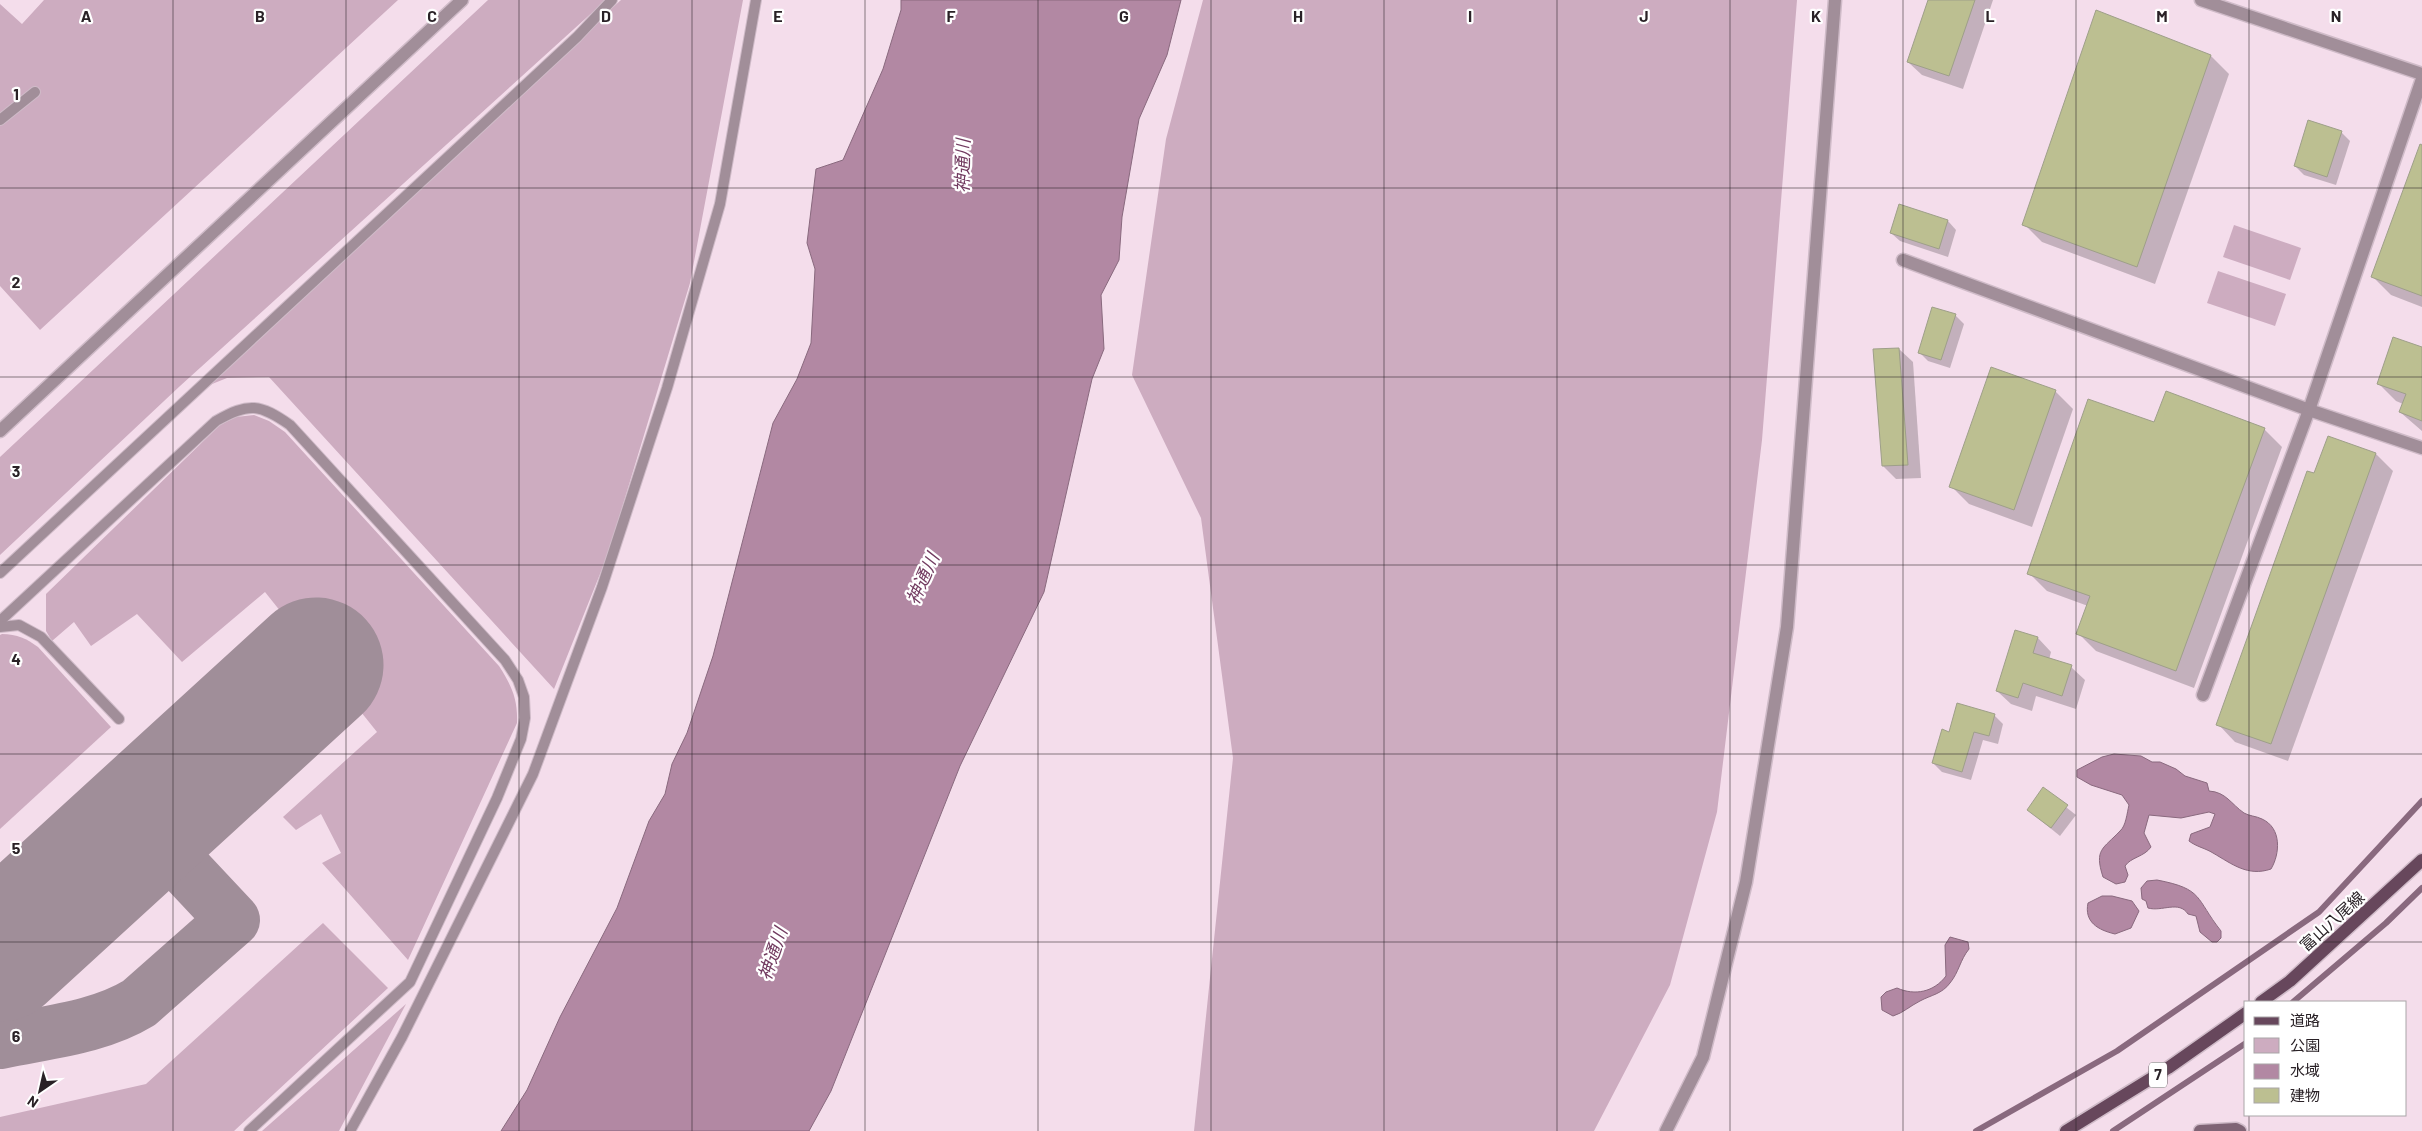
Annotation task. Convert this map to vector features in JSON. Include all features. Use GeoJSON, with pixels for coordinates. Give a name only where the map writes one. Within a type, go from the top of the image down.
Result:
{"type":"FeatureCollection","features":[{"type":"Feature","properties":{"kind":"main road","name":"富山八尾線"},"geometry":{"type":"LineString","coordinates":[[2261,1001],[2290,981],[2422,860]]}},
{"type":"Feature","properties":{"kind":"main road","name":"7"},"geometry":{"type":"LineString","coordinates":[[2066,1131],[2168,1068],[2244,1014]]}},
{"type":"Feature","properties":{"kind":"street"},"geometry":{"type":"LineString","coordinates":[[0,431],[462,0]]}},
{"type":"Feature","properties":{"kind":"street"},"geometry":{"type":"LineString","coordinates":[[1666,1131],[1703,1057],[1746,882],[1787,628],[1835,0]]}},
{"type":"Feature","properties":{"kind":"street"},"geometry":{"type":"LineString","coordinates":[[2201,0],[2422,74]]}},
{"type":"Feature","properties":{"kind":"street"},"geometry":{"type":"LineString","coordinates":[[2203,695],[2309,410],[2422,79]]}},
{"type":"Feature","properties":{"kind":"street"},"geometry":{"type":"LineString","coordinates":[[1903,260],[2309,410],[2422,448]]}},
{"type":"Feature","properties":{"kind":"street"},"geometry":{"type":"LineString","coordinates":[[2200,1131],[2236,1129],[2240,1131]]}},
{"type":"Feature","properties":{"kind":"lane"},"geometry":{"type":"LineString","coordinates":[[0,573],[577,37],[612,0]]}},
{"type":"Feature","properties":{"kind":"lane"},"geometry":{"type":"LineString","coordinates":[[350,1131],[402,1037],[533,774],[602,587],[667,388],[720,204],[756,0]]}},
{"type":"Feature","properties":{"kind":"lane"},"geometry":{"type":"LineString","coordinates":[[0,120],[35,92]]}},
{"type":"Feature","properties":{"kind":"lane"},"geometry":{"type":"LineString","coordinates":[[0,621],[216,421],[237,409],[259,408],[275,414],[290,425],[505,660],[518,680],[524,697],[525,718],[521,739],[497,798],[410,982],[249,1131]]}},
{"type":"Feature","properties":{"kind":"lane"},"geometry":{"type":"LineString","coordinates":[[0,627],[19,625],[42,637],[119,719]]}},
{"type":"Feature","properties":{"kind":"green space"},"geometry":{"type":"Polygon","coordinates":[[[44,0],[398,0],[40,330],[0,286],[0,4],[22,24],[44,0]]]}},
{"type":"Feature","properties":{"kind":"green space"},"geometry":{"type":"Polygon","coordinates":[[[488,0],[606,0],[180,386],[0,555],[0,457],[488,0]]]}},
{"type":"Feature","properties":{"kind":"green space"},"geometry":{"type":"Polygon","coordinates":[[[621,0],[743,0],[690,283],[608,554],[554,689],[269,377],[227,378],[187,394],[621,0]]]}},
{"type":"Feature","properties":{"kind":"green space"},"geometry":{"type":"Polygon","coordinates":[[[1203,0],[1797,0],[1762,440],[1717,812],[1670,985],[1594,1131],[1194,1131],[1233,758],[1201,518],[1132,375],[1166,139],[1203,0]]]}},
{"type":"Feature","properties":{"kind":"green space"},"geometry":{"type":"Polygon","coordinates":[[[2234,225],[2301,248],[2290,280],[2223,257],[2234,225]]]}},
{"type":"Feature","properties":{"kind":"green space"},"geometry":{"type":"Polygon","coordinates":[[[2218,271],[2286,294],[2275,326],[2207,303],[2218,271]]]}},
{"type":"Feature","properties":{"kind":"green space"},"geometry":{"type":"Polygon","coordinates":[[[254,415],[269,421],[285,432],[499,666],[511,687],[515,700],[517,723],[408,960],[322,863],[341,853],[321,814],[296,830],[283,817],[377,732],[265,592],[182,662],[137,614],[91,646],[74,622],[52,641],[46,631],[46,594],[220,425],[236,417],[254,415]]]}},
{"type":"Feature","properties":{"kind":"green space"},"geometry":{"type":"Polygon","coordinates":[[[0,635],[22,637],[38,647],[111,727],[0,829],[0,635]]]}},
{"type":"Feature","properties":{"kind":"green space"},"geometry":{"type":"Polygon","coordinates":[[[323,923],[388,988],[234,1131],[0,1131],[0,1117],[146,1084],[323,923]]]}},
{"type":"Feature","properties":{"kind":"green space"},"geometry":{"type":"Polygon","coordinates":[[[406,1004],[339,1131],[262,1131],[406,1004]]]}},
{"type":"Feature","properties":{"kind":"water","name":"神通川"},"geometry":{"type":"Polygon","coordinates":[[[901,0],[1181,0],[1167,55],[1139,119],[1122,217],[1119,260],[1101,295],[1104,349],[1092,379],[1044,592],[960,766],[831,1091],[809,1131],[501,1131],[527,1090],[560,1017],[617,908],[649,821],[665,794],[672,764],[687,733],[713,656],[773,423],[797,379],[811,343],[815,269],[807,243],[816,169],[843,160],[883,69],[901,10],[901,0]]]}},
{"type":"Feature","properties":{"kind":"water"},"geometry":{"type":"Polygon","coordinates":[[[2114,754],[2141,756],[2152,762],[2160,762],[2176,769],[2185,776],[2207,783],[2209,791],[2224,796],[2244,813],[2260,818],[2268,823],[2273,828],[2277,842],[2276,856],[2271,869],[2255,871],[2240,868],[2189,841],[2191,834],[2210,827],[2215,814],[2209,812],[2181,818],[2149,815],[2144,833],[2151,847],[2125,866],[2128,875],[2125,882],[2116,884],[2103,877],[2099,861],[2100,855],[2105,846],[2122,829],[2129,805],[2122,795],[2091,785],[2077,777],[2077,770],[2102,757],[2114,754]]]}},
{"type":"Feature","properties":{"kind":"water"},"geometry":{"type":"Polygon","coordinates":[[[2157,880],[2183,887],[2197,896],[2221,931],[2221,938],[2217,942],[2212,942],[2200,932],[2196,916],[2188,914],[2180,908],[2148,908],[2146,901],[2142,899],[2141,888],[2147,881],[2157,880]]]}},
{"type":"Feature","properties":{"kind":"water"},"geometry":{"type":"Polygon","coordinates":[[[2102,896],[2112,896],[2132,901],[2139,911],[2131,928],[2115,934],[2103,930],[2090,920],[2087,910],[2088,903],[2102,896]]]}},
{"type":"Feature","properties":{"kind":"water"},"geometry":{"type":"Polygon","coordinates":[[[1950,937],[1968,942],[1969,949],[1947,987],[1897,1015],[1893,1016],[1882,1010],[1881,997],[1886,992],[1897,988],[1911,992],[1924,991],[1936,986],[1946,976],[1945,945],[1950,937]]]}},
{"type":"Feature","properties":{"kind":"building"},"geometry":{"type":"Polygon","coordinates":[[[1928,0],[1975,0],[1949,76],[1907,62],[1928,0]]]}},
{"type":"Feature","properties":{"kind":"building"},"geometry":{"type":"Polygon","coordinates":[[[2096,10],[2211,55],[2137,267],[2022,225],[2096,10]]]}},
{"type":"Feature","properties":{"kind":"building"},"geometry":{"type":"Polygon","coordinates":[[[2308,120],[2342,131],[2327,177],[2294,166],[2308,120]]]}},
{"type":"Feature","properties":{"kind":"building"},"geometry":{"type":"Polygon","coordinates":[[[2420,144],[2422,145],[2422,296],[2371,277],[2420,144]]]}},
{"type":"Feature","properties":{"kind":"building"},"geometry":{"type":"Polygon","coordinates":[[[1899,204],[1948,220],[1939,249],[1890,233],[1899,204]]]}},
{"type":"Feature","properties":{"kind":"building"},"geometry":{"type":"Polygon","coordinates":[[[1932,307],[1956,314],[1941,360],[1918,353],[1932,307]]]}},
{"type":"Feature","properties":{"kind":"building"},"geometry":{"type":"Polygon","coordinates":[[[2393,337],[2422,347],[2422,421],[2399,412],[2406,394],[2377,384],[2393,337]]]}},
{"type":"Feature","properties":{"kind":"building"},"geometry":{"type":"Polygon","coordinates":[[[1899,348],[1908,465],[1882,466],[1873,349],[1899,348]]]}},
{"type":"Feature","properties":{"kind":"building"},"geometry":{"type":"Polygon","coordinates":[[[1991,367],[2056,390],[2014,510],[1949,487],[1991,367]]]}},
{"type":"Feature","properties":{"kind":"building"},"geometry":{"type":"Polygon","coordinates":[[[2166,391],[2265,428],[2176,671],[2076,634],[2090,596],[2027,574],[2088,399],[2154,422],[2166,391]]]}},
{"type":"Feature","properties":{"kind":"building"},"geometry":{"type":"Polygon","coordinates":[[[2328,436],[2376,453],[2271,744],[2216,725],[2307,471],[2314,473],[2328,436]]]}},
{"type":"Feature","properties":{"kind":"building"},"geometry":{"type":"Polygon","coordinates":[[[2015,630],[2038,637],[2033,653],[2072,665],[2062,696],[2023,683],[2018,698],[1996,691],[2015,630]]]}},
{"type":"Feature","properties":{"kind":"building"},"geometry":{"type":"Polygon","coordinates":[[[1957,703],[1995,714],[1989,736],[1974,732],[1962,772],[1932,763],[1942,729],[1949,732],[1957,703]]]}},
{"type":"Feature","properties":{"kind":"building"},"geometry":{"type":"Polygon","coordinates":[[[2043,787],[2068,805],[2051,828],[2027,810],[2043,787]]]}},
{"type":"Feature","properties":{"kind":"waterway"},"geometry":{"type":"LineString","coordinates":[[1976,1131],[2117,1051],[2319,912],[2422,801]]}},
{"type":"Feature","properties":{"kind":"waterway"},"geometry":{"type":"LineString","coordinates":[[2294,1001],[2386,923],[2422,888]]}},
{"type":"Feature","properties":{"kind":"waterway"},"geometry":{"type":"LineString","coordinates":[[2113,1131],[2244,1044]]}},
{"type":"Feature","properties":{"kind":"taxiway"},"geometry":{"type":"LineString","coordinates":[[0,1042],[89,1024],[139,1003],[233,920],[143,824]]}},
{"type":"Feature","properties":{"kind":"runway"},"geometry":{"type":"LineString","coordinates":[[0,954],[316,665]]}}]}
